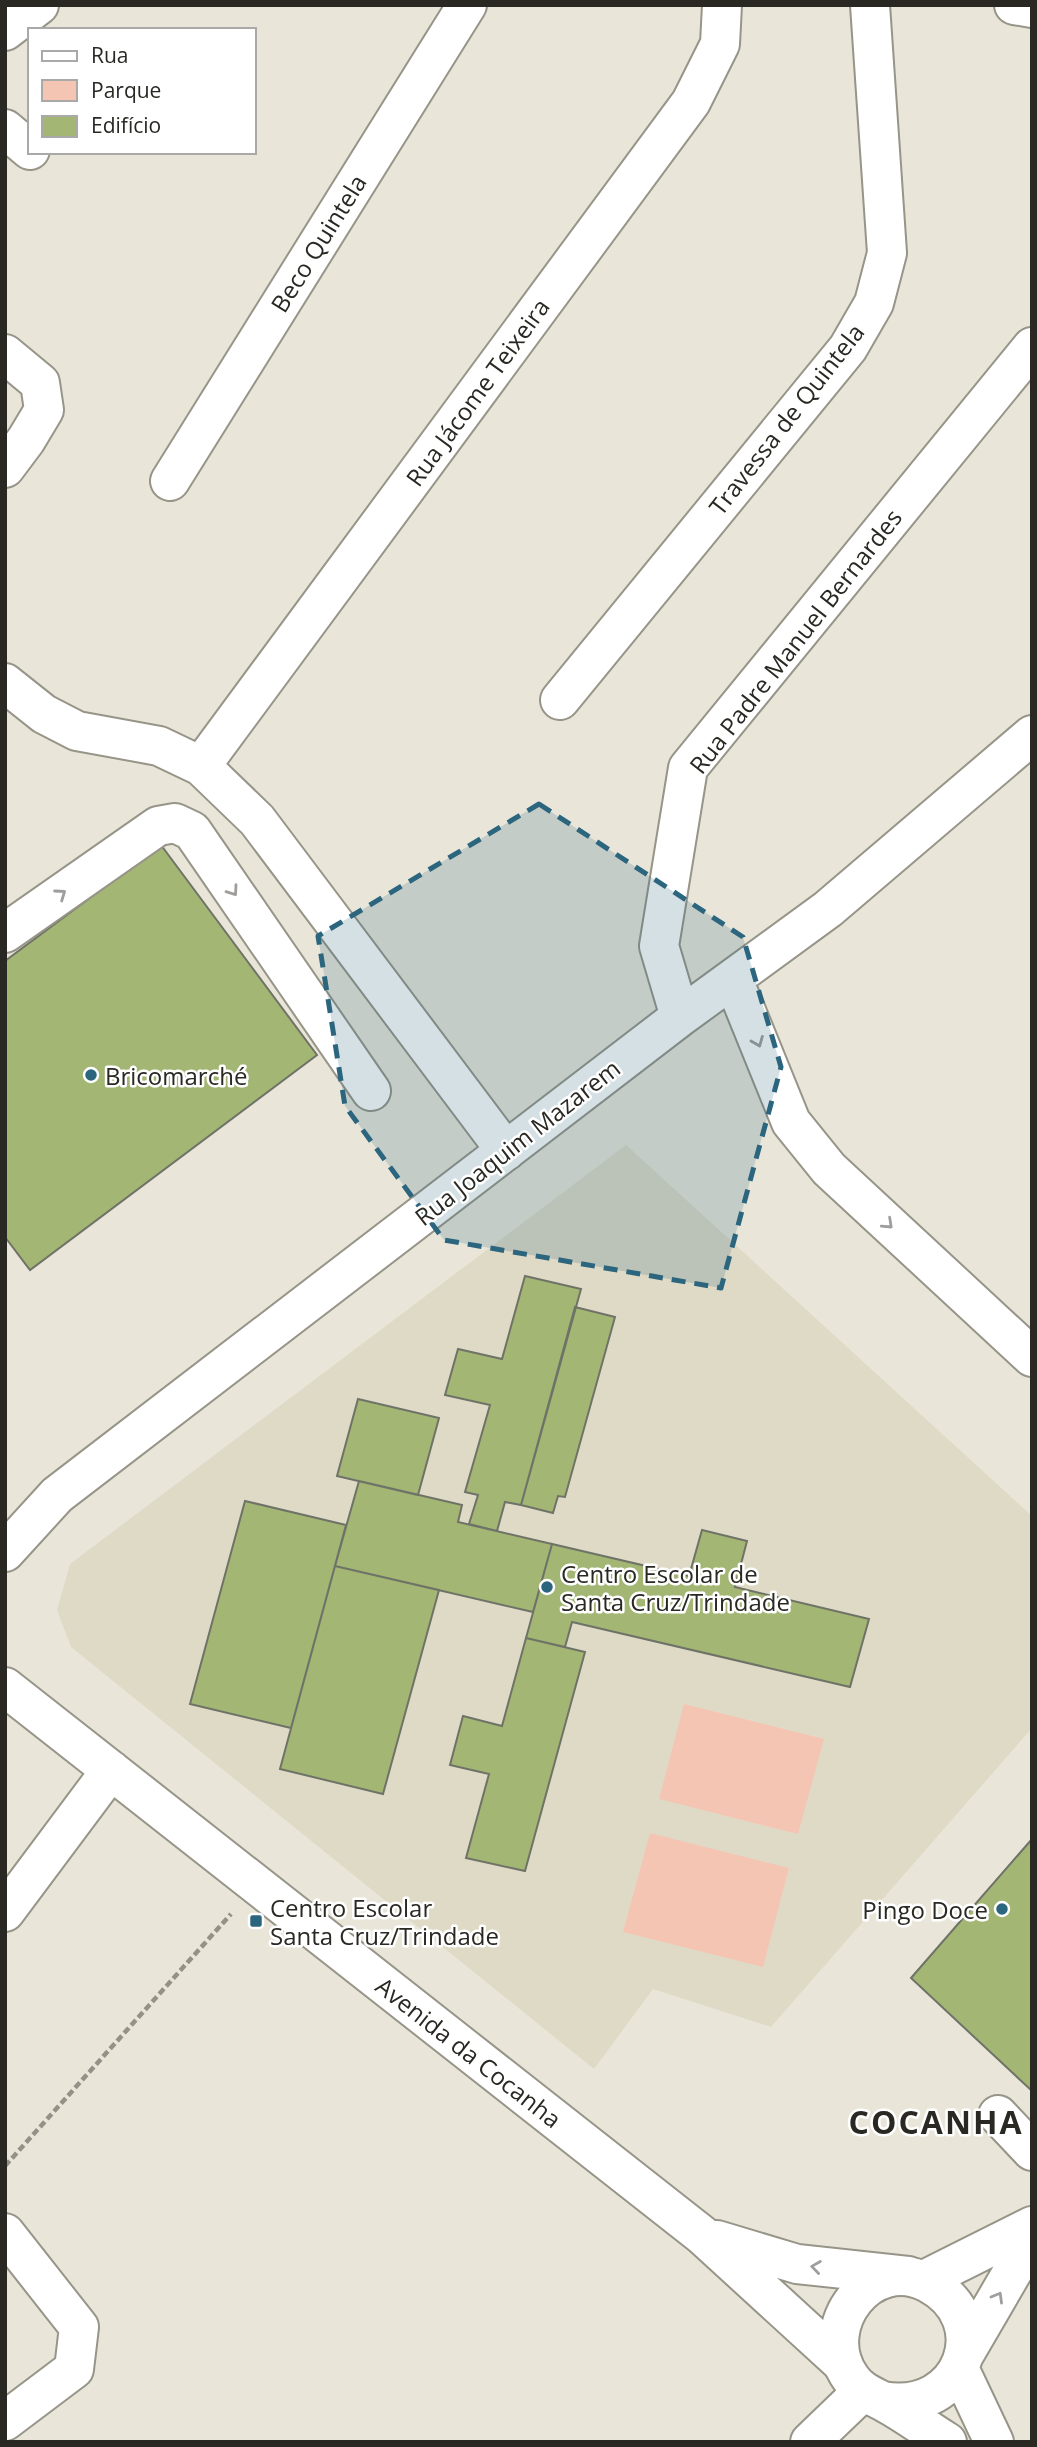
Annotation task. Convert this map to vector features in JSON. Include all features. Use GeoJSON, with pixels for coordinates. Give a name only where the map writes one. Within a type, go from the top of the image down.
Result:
{"type":"FeatureCollection","features":[{"type":"Feature","properties":{"kind":"street"},"geometry":{"type":"LineString","coordinates":[[5,31],[39,5]]}},
{"type":"Feature","properties":{"kind":"street","name":"Beco Quintela"},"geometry":{"type":"LineString","coordinates":[[170,481],[467,5]]}},
{"type":"Feature","properties":{"kind":"street","name":"Rua Jácome Teixeira"},"geometry":{"type":"LineString","coordinates":[[201,766],[691,102],[720,44],[722,5]]}},
{"type":"Feature","properties":{"kind":"street","name":"Travessa de Quintela"},"geometry":{"type":"LineString","coordinates":[[560,700],[848,348],[874,303],[887,253],[870,5]]}},
{"type":"Feature","properties":{"kind":"street"},"geometry":{"type":"LineString","coordinates":[[1014,5],[1032,8]]}},
{"type":"Feature","properties":{"kind":"street"},"geometry":{"type":"LineString","coordinates":[[5,129],[28,149]]}},
{"type":"Feature","properties":{"kind":"street","name":"Rua Padre Manuel Bernardes"},"geometry":{"type":"LineString","coordinates":[[680,1017],[659,946],[688,768],[1032,346]]}},
{"type":"Feature","properties":{"kind":"street"},"geometry":{"type":"LineString","coordinates":[[5,354],[40,383],[44,410],[5,468]]}},
{"type":"Feature","properties":{"kind":"street"},"geometry":{"type":"LineString","coordinates":[[5,683],[44,715],[77,731],[159,746],[201,766],[257,820],[506,1151]]}},
{"type":"Feature","properties":{"kind":"street","name":"Rua Joaquim Mazarem"},"geometry":{"type":"LineString","coordinates":[[5,1552],[57,1495],[680,1017],[828,909],[1032,735]]}},
{"type":"Feature","properties":{"kind":"street"},"geometry":{"type":"LineString","coordinates":[[5,933],[158,826],[175,823],[192,831],[371,1091]]}},
{"type":"Feature","properties":{"kind":"street"},"geometry":{"type":"LineString","coordinates":[[733,979],[791,1122],[829,1169],[1032,1357]]}},
{"type":"Feature","properties":{"kind":"street","name":"Avenida da Cocanha"},"geometry":{"type":"LineString","coordinates":[[5,1687],[702,2235],[863,2385],[947,2442]]}},
{"type":"Feature","properties":{"kind":"street"},"geometry":{"type":"LineString","coordinates":[[5,1912],[111,1770]]}},
{"type":"Feature","properties":{"kind":"street"},"geometry":{"type":"LineString","coordinates":[[998,2115],[1032,2151]]}},
{"type":"Feature","properties":{"kind":"street"},"geometry":{"type":"LineString","coordinates":[[1032,2226],[916,2278],[887,2278],[867,2287],[851,2302],[841,2321],[838,2343],[863,2385],[900,2404],[918,2402],[935,2395],[949,2384],[1032,2238]]}},
{"type":"Feature","properties":{"kind":"street"},"geometry":{"type":"LineString","coordinates":[[5,2233],[79,2327],[74,2369],[5,2421]]}},
{"type":"Feature","properties":{"kind":"street"},"geometry":{"type":"LineString","coordinates":[[702,2235],[797,2264],[916,2278],[940,2289],[953,2302],[962,2318],[966,2336],[961,2362],[994,2442]]}},
{"type":"Feature","properties":{"kind":"street"},"geometry":{"type":"LineString","coordinates":[[810,2442],[863,2385]]}},
{"type":"Feature","properties":{"kind":"path"},"geometry":{"type":"LineString","coordinates":[[5,2166],[257,1885]]}},
{"type":"Feature","properties":{"kind":"highlighted area"},"geometry":{"type":"Polygon","coordinates":[[[539,804],[743,937],[781,1067],[721,1288],[444,1240],[345,1106],[318,936],[539,804]]]}},
{"type":"Feature","properties":{"kind":"shaded area","name":"Centro Escolar de Santa Cruz/Trindade"},"geometry":{"type":"Polygon","coordinates":[[[626,1145],[1032,1516],[1032,1728],[771,2027],[653,1989],[594,2069],[71,1647],[57,1610],[70,1564],[626,1145]]]}},
{"type":"Feature","properties":{"kind":"green space"},"geometry":{"type":"Polygon","coordinates":[[[684,1704],[824,1739],[798,1834],[659,1799],[684,1704]]]}},
{"type":"Feature","properties":{"kind":"green space"},"geometry":{"type":"Polygon","coordinates":[[[650,1833],[789,1868],[763,1967],[623,1932],[650,1833]]]}},
{"type":"Feature","properties":{"kind":"building"},"geometry":{"type":"Polygon","coordinates":[[[161,845],[317,1055],[30,1270],[5,1237],[5,961],[161,845]]]}},
{"type":"Feature","properties":{"kind":"building"},"geometry":{"type":"Polygon","coordinates":[[[525,1276],[581,1289],[521,1505],[505,1502],[497,1531],[469,1524],[478,1495],[465,1492],[490,1405],[445,1395],[458,1349],[502,1359],[525,1276]]]}},
{"type":"Feature","properties":{"kind":"building"},"geometry":{"type":"Polygon","coordinates":[[[575,1307],[615,1317],[565,1497],[558,1496],[553,1513],[521,1505],[575,1307]]]}},
{"type":"Feature","properties":{"kind":"building"},"geometry":{"type":"Polygon","coordinates":[[[358,1399],[439,1418],[418,1495],[337,1476],[358,1399]]]}},
{"type":"Feature","properties":{"kind":"building"},"geometry":{"type":"Polygon","coordinates":[[[359,1481],[462,1505],[458,1522],[552,1544],[533,1612],[335,1566],[359,1481]]]}},
{"type":"Feature","properties":{"kind":"building"},"geometry":{"type":"Polygon","coordinates":[[[245,1501],[346,1525],[291,1728],[190,1704],[245,1501]]]}},
{"type":"Feature","properties":{"kind":"building"},"geometry":{"type":"Polygon","coordinates":[[[702,1530],[747,1541],[735,1587],[869,1619],[850,1687],[572,1622],[565,1647],[526,1638],[552,1544],[689,1576],[702,1530]]]}},
{"type":"Feature","properties":{"kind":"building"},"geometry":{"type":"Polygon","coordinates":[[[335,1566],[439,1590],[383,1794],[280,1769],[335,1566]]]}},
{"type":"Feature","properties":{"kind":"building"},"geometry":{"type":"Polygon","coordinates":[[[526,1638],[585,1652],[525,1871],[466,1858],[489,1774],[450,1765],[463,1716],[502,1726],[526,1638]]]}},
{"type":"Feature","properties":{"kind":"building","name":"Pingo Doce"},"geometry":{"type":"Polygon","coordinates":[[[1032,1839],[1032,2091],[911,1978],[1032,1839]]]}},
{"type":"Feature","properties":{"kind":"place","name":"Bricomarché"},"geometry":{"type":"Point","coordinates":[91,1075]}},
{"type":"Feature","properties":{"kind":"place","name":"Centro Escolar de Santa Cruz/Trindade"},"geometry":{"type":"Point","coordinates":[547,1587]}},
{"type":"Feature","properties":{"kind":"place","name":"Pingo Doce"},"geometry":{"type":"Point","coordinates":[1002,1909]}},
{"type":"Feature","properties":{"kind":"place","name":"Centro Escolar Santa Cruz/Trindade"},"geometry":{"type":"Point","coordinates":[256,1921]}},
{"type":"Feature","properties":{"kind":"district","name":"COCANHA"},"geometry":{"type":"Point","coordinates":[936,2121]}}]}
